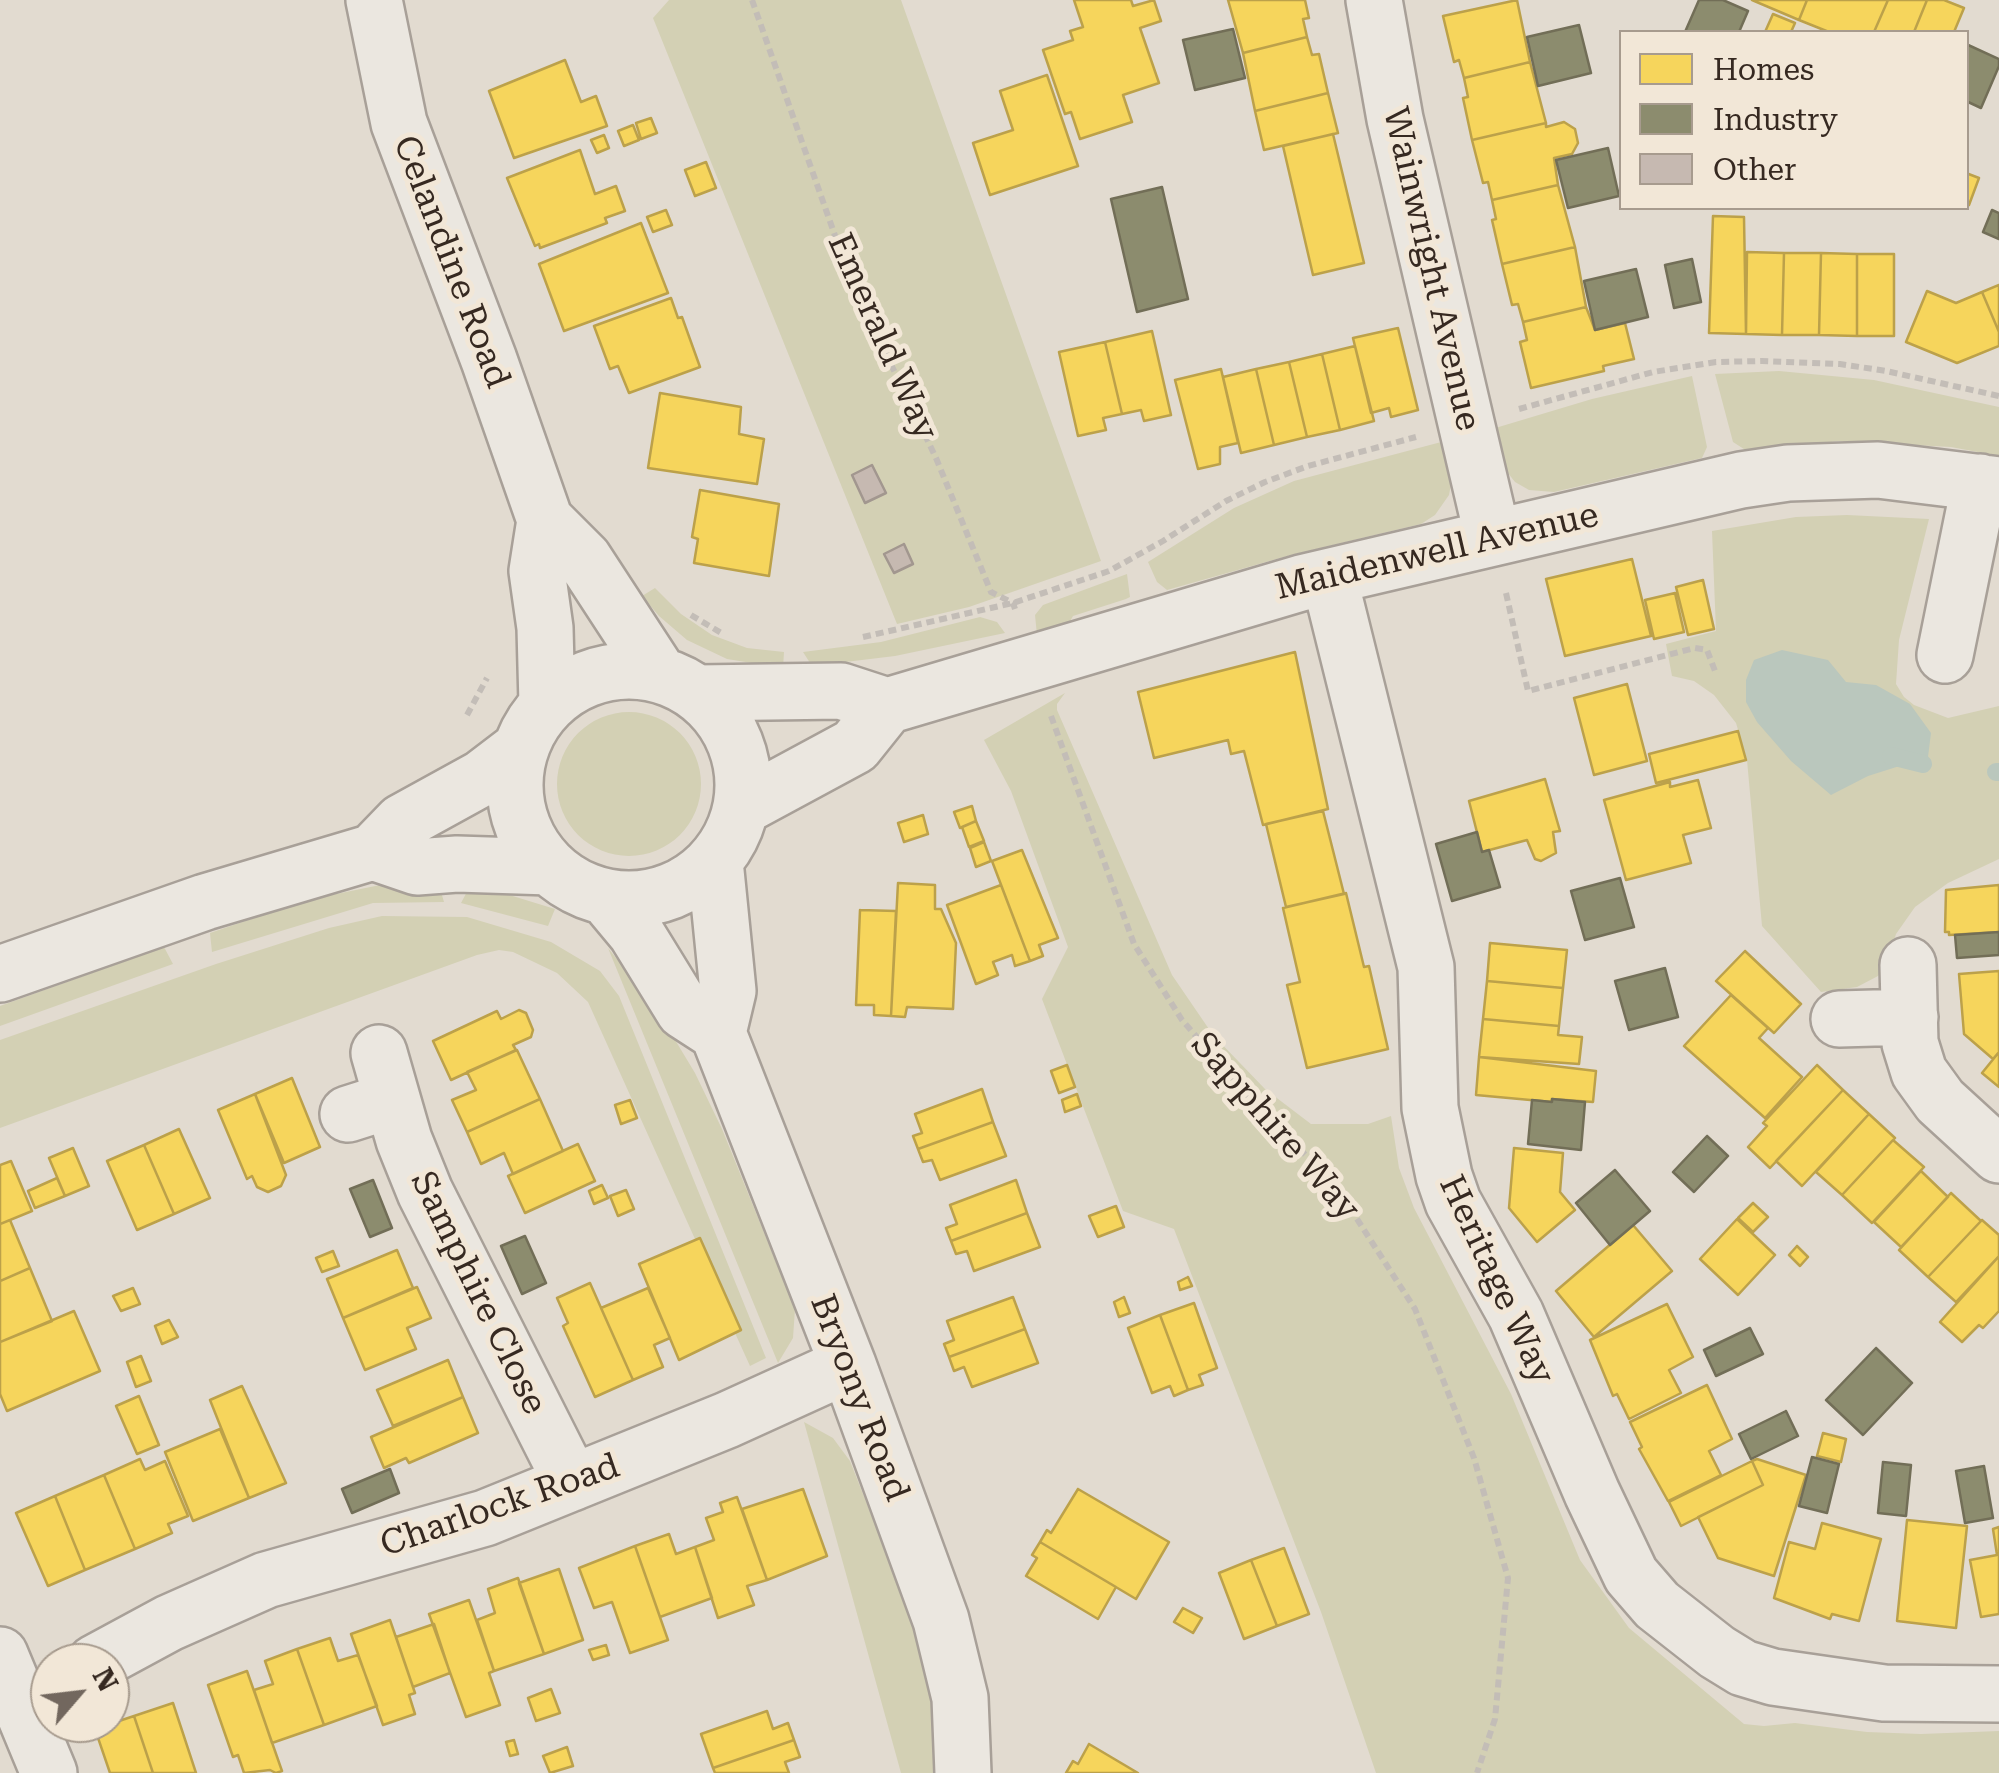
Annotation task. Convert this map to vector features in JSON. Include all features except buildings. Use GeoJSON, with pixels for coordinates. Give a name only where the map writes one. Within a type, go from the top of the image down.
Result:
{"type":"FeatureCollection","features":[{"type":"Feature","properties":{"kind":"street","name":"Celandine Road"},"geometry":{"type":"LineString","coordinates":[[374,0],[398,123],[489,360],[544,520],[584,559],[678,683]]}},
{"type":"Feature","properties":{"kind":"street","name":"Wainwright Avenue"},"geometry":{"type":"LineString","coordinates":[[1374,0],[1395,119],[1493,538]]}},
{"type":"Feature","properties":{"kind":"street","name":"Maidenwell Avenue"},"geometry":{"type":"LineString","coordinates":[[887,706],[1328,576],[1740,480],[1788,473],[1878,470],[1990,484]]}},
{"type":"Feature","properties":{"kind":"street"},"geometry":{"type":"LineString","coordinates":[[1946,655],[1990,484]]}},
{"type":"Feature","properties":{"kind":"street","name":"Celandine Road"},"geometry":{"type":"LineString","coordinates":[[534,727],[545,628],[537,570],[544,520]]}},
{"type":"Feature","properties":{"kind":"street","name":"Heritage Way"},"geometry":{"type":"LineString","coordinates":[[1328,576],[1426,968],[1430,1108],[1444,1176],[1453,1202],[1516,1315],[1622,1560],[1657,1604],[1743,1668],[1806,1684],[1858,1691],[1999,1694]]}},
{"type":"Feature","properties":{"kind":"street"},"geometry":{"type":"LineString","coordinates":[[0,974],[205,902],[373,852],[402,822],[482,778],[570,686],[599,674],[628,670],[678,683],[841,691],[887,706],[856,746],[742,808]]}},
{"type":"Feature","properties":{"kind":"street"},"geometry":{"type":"LineString","coordinates":[[534,727],[515,770],[518,812],[526,833],[550,867],[576,886],[606,897],[654,897],[698,877],[715,860],[732,836],[742,808],[743,775],[736,744],[720,716],[678,683]]}},
{"type":"Feature","properties":{"kind":"street"},"geometry":{"type":"LineString","coordinates":[[373,852],[417,867],[550,867]]}},
{"type":"Feature","properties":{"kind":"street"},"geometry":{"type":"LineString","coordinates":[[606,897],[636,934],[684,1011],[718,1032],[728,991],[715,860]]}},
{"type":"Feature","properties":{"kind":"street"},"geometry":{"type":"LineString","coordinates":[[1838,1019],[1909,991],[1910,1043],[1918,1072],[1940,1101],[1999,1155]]}},
{"type":"Feature","properties":{"kind":"street","name":"Bryony Road"},"geometry":{"type":"LineString","coordinates":[[718,1032],[848,1365],[950,1650],[960,1698],[963,1773]]}},
{"type":"Feature","properties":{"kind":"street","name":"Samphire Close"},"geometry":{"type":"LineString","coordinates":[[373,1089],[572,1483]]}},
{"type":"Feature","properties":{"kind":"street","name":"Charlock Road"},"geometry":{"type":"LineString","coordinates":[[130,1644],[266,1580],[451,1530],[727,1420],[848,1365]]}},
{"type":"Feature","properties":{"kind":"street"},"geometry":{"type":"LineString","coordinates":[[23,1679],[49,1773]]}},
{"type":"Feature","properties":{"kind":"path","name":"Emerald Way"},"geometry":{"type":"LineString","coordinates":[[752,0],[851,281],[936,458],[991,592],[1013,603],[1032,661]]}},
{"type":"Feature","properties":{"kind":"path"},"geometry":{"type":"LineString","coordinates":[[1493,538],[1528,691],[1695,648],[1707,650],[1715,671]]}},
{"type":"Feature","properties":{"kind":"path","name":"Sapphire Way"},"geometry":{"type":"LineString","coordinates":[[1032,661],[1134,944],[1182,1020],[1244,1092],[1337,1188],[1415,1310],[1474,1458],[1508,1578],[1495,1719],[1478,1773]]}},
{"type":"Feature","properties":{"kind":"shaded area"},"geometry":{"type":"Polygon","coordinates":[[[669,0],[901,0],[1101,561],[969,607],[897,624],[653,18],[669,0]]]}},
{"type":"Feature","properties":{"kind":"shaded area"},"geometry":{"type":"Polygon","coordinates":[[[1779,371],[1874,380],[1999,407],[1999,456],[1951,447],[1840,441],[1747,451],[1733,442],[1715,374],[1779,371]]]}},
{"type":"Feature","properties":{"kind":"shaded area"},"geometry":{"type":"Polygon","coordinates":[[[1692,376],[1707,447],[1702,458],[1554,492],[1529,490],[1515,482],[1504,468],[1492,429],[1592,399],[1692,376]]]}},
{"type":"Feature","properties":{"kind":"shaded area"},"geometry":{"type":"Polygon","coordinates":[[[1445,441],[1452,479],[1449,495],[1435,515],[1421,524],[1167,590],[1157,582],[1148,562],[1234,508],[1294,481],[1445,441]]]}},
{"type":"Feature","properties":{"kind":"shaded area"},"geometry":{"type":"Polygon","coordinates":[[[1796,517],[1929,519],[1899,640],[1896,684],[1914,705],[1948,718],[1999,706],[1999,859],[1948,883],[1915,907],[1896,934],[1885,968],[1878,976],[1857,987],[1821,992],[1762,926],[1747,760],[1736,723],[1714,695],[1694,681],[1672,676],[1666,644],[1716,631],[1712,531],[1796,517]]]}},
{"type":"Feature","properties":{"kind":"shaded area"},"geometry":{"type":"Polygon","coordinates":[[[1127,574],[1130,597],[1073,616],[1068,625],[1037,635],[1035,615],[1043,605],[1127,574]]]}},
{"type":"Feature","properties":{"kind":"shaded area"},"geometry":{"type":"Polygon","coordinates":[[[655,588],[681,614],[712,635],[747,648],[784,652],[783,668],[727,659],[687,640],[642,596],[655,588]]]}},
{"type":"Feature","properties":{"kind":"shaded area"},"geometry":{"type":"Polygon","coordinates":[[[980,617],[997,622],[1005,633],[895,656],[812,666],[803,652],[881,642],[980,617]]]}},
{"type":"Feature","properties":{"kind":"shaded area"},"geometry":{"type":"Polygon","coordinates":[[[1782,650],[1828,660],[1846,682],[1876,685],[1910,704],[1931,733],[1928,757],[1868,776],[1831,795],[1791,761],[1757,722],[1746,702],[1746,680],[1754,660],[1782,650]]]}},
{"type":"Feature","properties":{"kind":"shaded area"},"geometry":{"type":"Polygon","coordinates":[[[1065,693],[1057,710],[1172,975],[1213,1035],[1265,1089],[1311,1124],[1368,1124],[1391,1116],[1399,1168],[1414,1208],[1511,1394],[1580,1560],[1629,1628],[1744,1724],[1795,1723],[1921,1734],[1999,1731],[1999,1773],[1376,1773],[1321,1612],[1174,1229],[1123,1211],[1042,999],[1068,947],[1011,791],[984,740],[1065,693]]]}},
{"type":"Feature","properties":{"kind":"shaded area"},"geometry":{"type":"Polygon","coordinates":[[[629,712],[656,718],[680,733],[695,757],[701,784],[695,811],[680,835],[656,850],[629,856],[602,850],[578,835],[563,811],[557,784],[563,757],[578,733],[602,718],[629,712]]]}},
{"type":"Feature","properties":{"kind":"shaded area"},"geometry":{"type":"Polygon","coordinates":[[[385,884],[439,885],[444,902],[373,903],[212,952],[210,933],[307,900],[385,884]]]}},
{"type":"Feature","properties":{"kind":"shaded area"},"geometry":{"type":"Polygon","coordinates":[[[469,888],[503,893],[555,909],[548,926],[461,903],[469,888]]]}},
{"type":"Feature","properties":{"kind":"shaded area"},"geometry":{"type":"Polygon","coordinates":[[[382,916],[467,917],[551,942],[600,971],[619,996],[766,1358],[750,1366],[735,1333],[740,1330],[700,1238],[695,1239],[588,1002],[557,973],[513,952],[499,950],[477,955],[0,1128],[0,1040],[216,964],[329,928],[382,916]]]}},
{"type":"Feature","properties":{"kind":"shaded area"},"geometry":{"type":"Polygon","coordinates":[[[164,947],[173,964],[0,1026],[0,1006],[164,947]]]}},
{"type":"Feature","properties":{"kind":"shaded area"},"geometry":{"type":"Polygon","coordinates":[[[608,948],[654,1005],[695,1073],[722,1129],[795,1309],[793,1338],[778,1363],[608,948]]]}},
{"type":"Feature","properties":{"kind":"shaded area"},"geometry":{"type":"Polygon","coordinates":[[[804,1422],[833,1438],[850,1461],[904,1598],[923,1653],[936,1712],[941,1773],[901,1773],[804,1422]]]}},
{"type":"Feature","properties":{"kind":"waterway"},"geometry":{"type":"LineString","coordinates":[[1891,756],[1923,764]]}}]}
